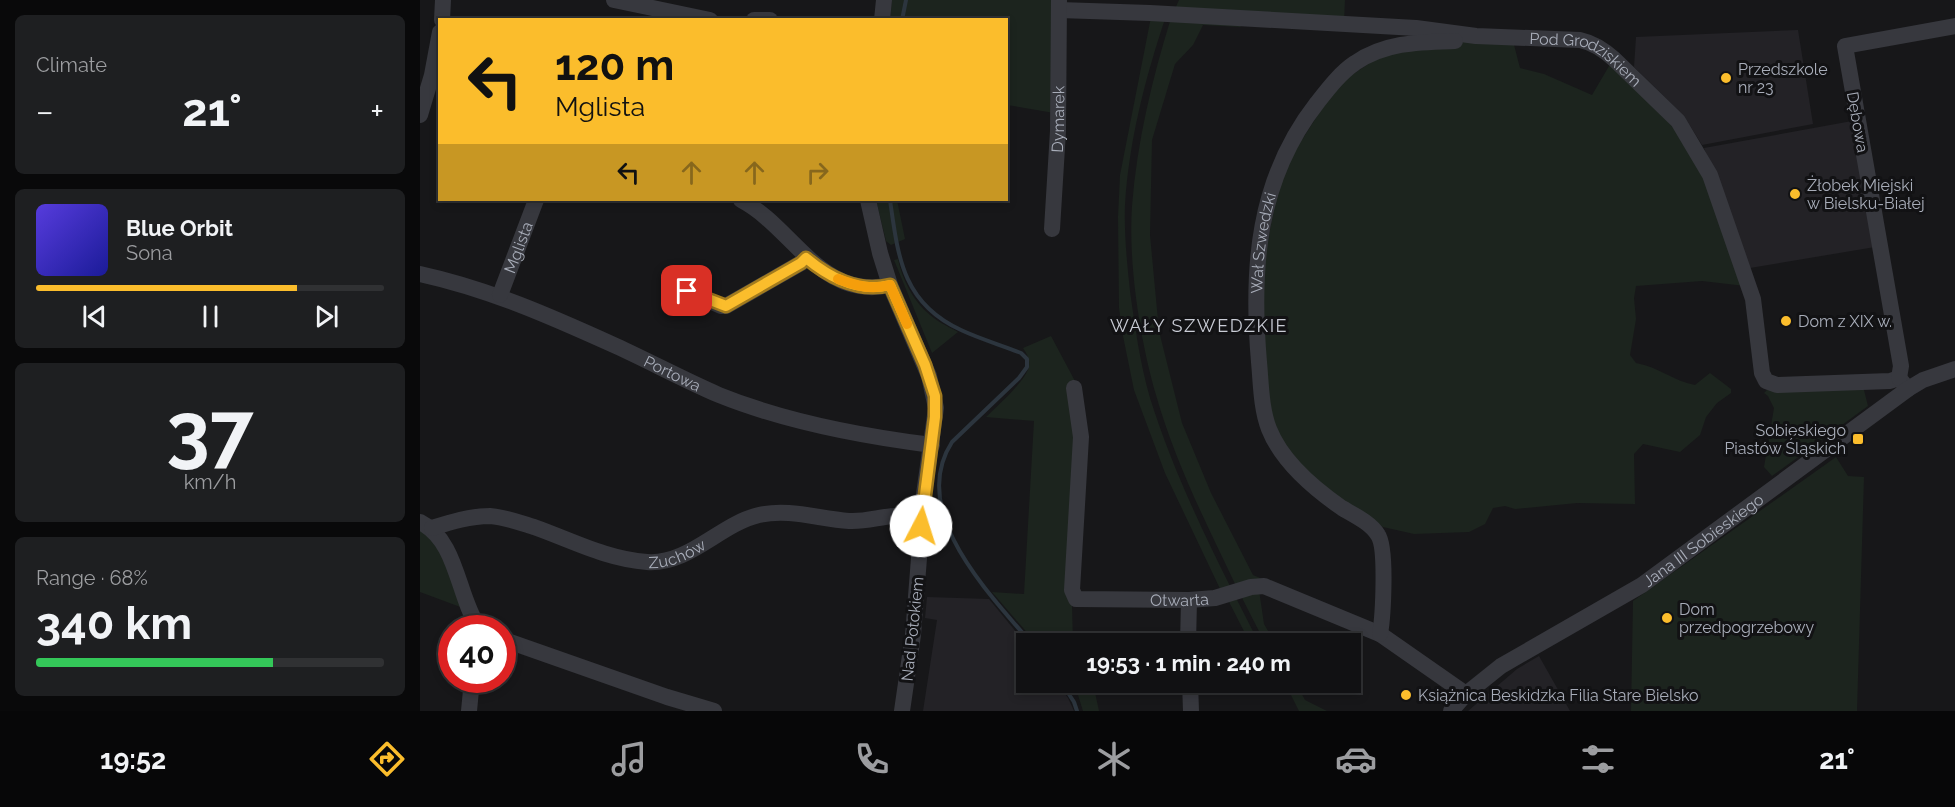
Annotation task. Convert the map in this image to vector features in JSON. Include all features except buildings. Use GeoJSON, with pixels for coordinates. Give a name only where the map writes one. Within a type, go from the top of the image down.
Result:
{"type":"FeatureCollection","features":[{"type":"Feature","properties":{"kind":"street"},"geometry":{"type":"LineString","coordinates":[[442,18],[443,0]]}},
{"type":"Feature","properties":{"kind":"street"},"geometry":{"type":"LineString","coordinates":[[614,0],[700,18]]}},
{"type":"Feature","properties":{"kind":"street"},"geometry":{"type":"LineString","coordinates":[[882,18],[884,0]]}},
{"type":"Feature","properties":{"kind":"street"},"geometry":{"type":"LineString","coordinates":[[627,18],[634,4]]}},
{"type":"Feature","properties":{"kind":"street","name":"Pod Grodziskiem"},"geometry":{"type":"LineString","coordinates":[[1059,5],[1150,13],[1416,28],[1476,36],[1580,40],[1592,44],[1614,59],[1678,121],[1710,175],[1753,299],[1762,374],[1766,381],[1777,386],[1890,381],[1903,383]]}},
{"type":"Feature","properties":{"kind":"street","name":"Dymarek"},"geometry":{"type":"LineString","coordinates":[[1052,229],[1058,131],[1059,5]]}},
{"type":"Feature","properties":{"kind":"street","name":"Dębowa"},"geometry":{"type":"LineString","coordinates":[[1903,383],[1845,46],[1955,26]]}},
{"type":"Feature","properties":{"kind":"street","name":"Wał Szwedzki"},"geometry":{"type":"LineString","coordinates":[[1380,634],[1383,555],[1380,537],[1371,527],[1318,490],[1293,467],[1276,444],[1266,421],[1257,331],[1256,277],[1261,232],[1279,171],[1293,141],[1309,113],[1354,64],[1388,47],[1425,41],[1461,41],[1476,36]]}},
{"type":"Feature","properties":{"kind":"street"},"geometry":{"type":"LineString","coordinates":[[420,116],[432,75],[438,43]]}},
{"type":"Feature","properties":{"kind":"street","name":"Mglista"},"geometry":{"type":"LineString","coordinates":[[500,296],[536,201]]}},
{"type":"Feature","properties":{"kind":"street"},"geometry":{"type":"LineString","coordinates":[[743,201],[754,208],[784,234],[806,258],[826,273],[862,287],[890,285]]}},
{"type":"Feature","properties":{"kind":"street","name":"Nad Potokiem"},"geometry":{"type":"LineString","coordinates":[[868,201],[890,285],[933,386],[936,408],[922,516],[913,635],[902,711]]}},
{"type":"Feature","properties":{"kind":"street"},"geometry":{"type":"LineString","coordinates":[[687,291],[726,306],[806,258]]}},
{"type":"Feature","properties":{"kind":"street","name":"Portowa"},"geometry":{"type":"LineString","coordinates":[[420,274],[451,280],[500,296],[740,402],[857,435],[932,445]]}},
{"type":"Feature","properties":{"kind":"street","name":"Jana III Sobieskiego"},"geometry":{"type":"LineString","coordinates":[[1451,711],[1466,694],[1515,657],[1642,585],[1903,383],[1923,380],[1955,369]]}},
{"type":"Feature","properties":{"kind":"street","name":"Otwarta"},"geometry":{"type":"LineString","coordinates":[[1074,388],[1081,437],[1073,595],[1081,600],[1189,600],[1215,598],[1251,587],[1264,586],[1380,634],[1466,694]]}},
{"type":"Feature","properties":{"kind":"street","name":"Zuchów"},"geometry":{"type":"LineString","coordinates":[[426,525],[492,516],[555,534],[607,555],[655,562],[676,558],[745,520],[769,513],[800,514],[850,521],[894,516],[922,516]]}},
{"type":"Feature","properties":{"kind":"street","name":"Zuchów"},"geometry":{"type":"LineString","coordinates":[[426,525],[443,543],[473,615]]}},
{"type":"Feature","properties":{"kind":"street"},"geometry":{"type":"LineString","coordinates":[[1188,633],[1189,600]]}},
{"type":"Feature","properties":{"kind":"street"},"geometry":{"type":"LineString","coordinates":[[516,644],[667,697],[714,711]]}},
{"type":"Feature","properties":{"kind":"street"},"geometry":{"type":"LineString","coordinates":[[469,711],[471,693]]}},
{"type":"Feature","properties":{"kind":"street"},"geometry":{"type":"LineString","coordinates":[[1190,693],[1191,711]]}},
{"type":"Feature","properties":{"kind":"shaded area"},"geometry":{"type":"Polygon","coordinates":[[[892,0],[1051,0],[1054,113],[1008,105],[1008,18],[890,18],[892,0]]]}},
{"type":"Feature","properties":{"kind":"shaded area"},"geometry":{"type":"Polygon","coordinates":[[[1179,0],[1345,0],[1344,22],[1175,9],[1179,0]]]}},
{"type":"Feature","properties":{"kind":"shaded area"},"geometry":{"type":"Polygon","coordinates":[[[1151,17],[1165,19],[1139,110],[1130,157],[1125,226],[1130,291],[1150,398],[1187,496],[1232,590],[1222,593],[1165,473],[1134,390],[1119,308],[1120,175],[1151,17]]]}},
{"type":"Feature","properties":{"kind":"shaded area"},"geometry":{"type":"Polygon","coordinates":[[[1171,18],[1236,21],[1241,27],[1203,25],[1193,45],[1175,64],[1152,140],[1150,235],[1159,331],[1182,423],[1211,493],[1253,575],[1267,581],[1237,588],[1172,445],[1150,373],[1136,301],[1131,228],[1134,182],[1146,111],[1171,18]]]}},
{"type":"Feature","properties":{"kind":"shaded area","name":"Przedszkole nr 23"},"geometry":{"type":"Polygon","coordinates":[[[1798,30],[1813,124],[1702,145],[1684,116],[1634,67],[1636,37],[1798,30]]]}},
{"type":"Feature","properties":{"kind":"shaded area"},"geometry":{"type":"Polygon","coordinates":[[[1478,40],[1513,41],[1520,68],[1544,74],[1592,95],[1612,61],[1692,148],[1745,286],[1702,281],[1636,286],[1634,298],[1636,319],[1630,355],[1636,363],[1695,385],[1710,373],[1731,389],[1731,393],[1717,403],[1706,417],[1700,435],[1680,452],[1643,444],[1634,454],[1635,504],[1577,503],[1515,509],[1505,506],[1493,508],[1485,524],[1469,532],[1414,534],[1383,527],[1356,512],[1310,480],[1272,429],[1259,284],[1282,171],[1337,85],[1386,52],[1478,40]]]}},
{"type":"Feature","properties":{"kind":"shaded area","name":"Żłobek Miejski w Bielsku-Białej"},"geometry":{"type":"Polygon","coordinates":[[[1852,121],[1875,247],[1750,268],[1704,148],[1852,121]]]}},
{"type":"Feature","properties":{"kind":"shaded area"},"geometry":{"type":"Polygon","coordinates":[[[876,201],[897,201],[905,239],[891,245],[886,241],[876,201]]]}},
{"type":"Feature","properties":{"kind":"shaded area"},"geometry":{"type":"Polygon","coordinates":[[[898,259],[905,282],[918,303],[933,318],[958,332],[932,353],[894,260],[898,259]]]}},
{"type":"Feature","properties":{"kind":"shaded area"},"geometry":{"type":"Polygon","coordinates":[[[1051,336],[1076,383],[1078,437],[1073,633],[1027,633],[992,592],[1024,594],[1034,421],[986,417],[1011,393],[1027,372],[1029,361],[1023,348],[1051,336]]]}},
{"type":"Feature","properties":{"kind":"shaded area"},"geometry":{"type":"Polygon","coordinates":[[[1863,386],[1868,406],[1772,476],[1764,467],[1774,408],[1764,393],[1767,390],[1863,386]]]}},
{"type":"Feature","properties":{"kind":"shaded area"},"geometry":{"type":"Polygon","coordinates":[[[1836,457],[1848,476],[1864,477],[1857,711],[1631,711],[1633,601],[1836,457]]]}},
{"type":"Feature","properties":{"kind":"shaded area"},"geometry":{"type":"Polygon","coordinates":[[[420,526],[440,546],[463,608],[420,592],[420,526]]]}},
{"type":"Feature","properties":{"kind":"shaded area"},"geometry":{"type":"Polygon","coordinates":[[[1259,590],[1264,624],[1269,633],[1260,633],[1240,594],[1259,590]]]}},
{"type":"Feature","properties":{"kind":"shaded area"},"geometry":{"type":"Polygon","coordinates":[[[1235,596],[1254,633],[1245,633],[1227,598],[1235,596]]]}},
{"type":"Feature","properties":{"kind":"shaded area"},"geometry":{"type":"Polygon","coordinates":[[[927,597],[989,599],[1017,633],[1016,693],[1064,693],[1074,711],[923,711],[937,620],[925,618],[927,597]]]}},
{"type":"Feature","properties":{"kind":"shaded area"},"geometry":{"type":"Polygon","coordinates":[[[1539,656],[1570,711],[1468,711],[1517,669],[1539,656]]]}},
{"type":"Feature","properties":{"kind":"shaded area"},"geometry":{"type":"Polygon","coordinates":[[[1076,693],[1095,693],[1099,711],[1083,711],[1076,693]]]}},
{"type":"Feature","properties":{"kind":"shaded area"},"geometry":{"type":"Polygon","coordinates":[[[1290,693],[1301,693],[1305,700],[1327,711],[1299,711],[1290,693]]]}},
{"type":"Feature","properties":{"kind":"waterway"},"geometry":{"type":"LineString","coordinates":[[902,18],[906,0]]}},
{"type":"Feature","properties":{"kind":"waterway"},"geometry":{"type":"LineString","coordinates":[[890,201],[900,259],[906,276],[926,306],[941,319],[961,330],[1021,353],[1027,359],[1027,367],[1019,378],[952,442],[941,469],[940,496],[946,523],[959,551],[976,577],[1023,633]]}},
{"type":"Feature","properties":{"kind":"waterway"},"geometry":{"type":"LineString","coordinates":[[1068,693],[1077,711]]}},
{"type":"Feature","properties":{"kind":"slow traffic"},"geometry":{"type":"LineString","coordinates":[[838,279],[862,287],[881,288],[890,285],[907,324]]}},
{"type":"Feature","properties":{"kind":"place","name":"Przedszkole nr 23"},"geometry":{"type":"Point","coordinates":[1726,78]}},
{"type":"Feature","properties":{"kind":"place","name":"Żłobek Miejski w Bielsku-Białej"},"geometry":{"type":"Point","coordinates":[1795,194]}},
{"type":"Feature","properties":{"kind":"place","name":"Dom z XIX w."},"geometry":{"type":"Point","coordinates":[1786,321]}},
{"type":"Feature","properties":{"kind":"place","name":"Sobieskiego Piastów Śląskich"},"geometry":{"type":"Point","coordinates":[1858,439]}},
{"type":"Feature","properties":{"kind":"place","name":"Dom przedpogrzebowy"},"geometry":{"type":"Point","coordinates":[1667,618]}},
{"type":"Feature","properties":{"kind":"place","name":"Książnica Beskidzka Filia Stare Bielsko"},"geometry":{"type":"Point","coordinates":[1406,695]}},
{"type":"Feature","properties":{"kind":"district","name":"WAŁY SZWEDZKIE"},"geometry":{"type":"Point","coordinates":[1199,326]}},
{"type":"Feature","properties":{"kind":"route"},"geometry":{"type":"LineString","coordinates":[[687,291],[726,306],[806,258],[826,273],[862,287],[881,288],[890,285],[925,365],[935,396],[936,408],[921,526]]}}]}
